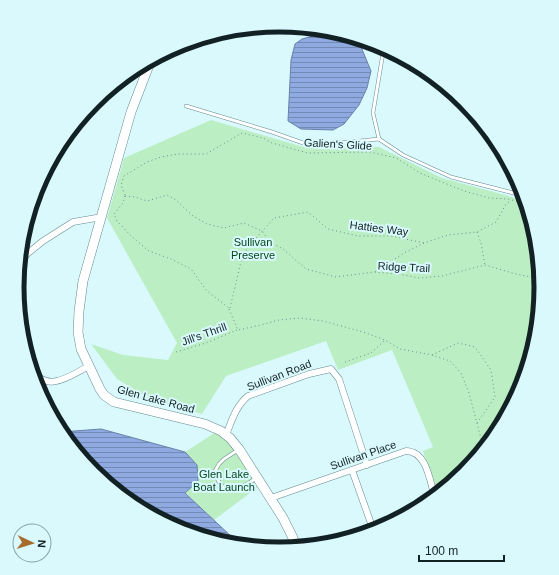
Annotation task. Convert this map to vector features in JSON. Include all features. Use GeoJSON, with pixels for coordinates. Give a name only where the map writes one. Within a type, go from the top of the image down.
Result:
{"type":"FeatureCollection","features":[{"type":"Feature","properties":{"kind":"street","name":"Glen Lake Road"},"geometry":{"type":"LineString","coordinates":[[148,69],[131,112],[83,281],[78,332],[81,349],[100,390],[114,402],[205,424],[221,430],[239,449],[271,498],[294,542]]}},
{"type":"Feature","properties":{"kind":"street"},"geometry":{"type":"LineString","coordinates":[[26,255],[43,241],[73,222],[102,217]]}},
{"type":"Feature","properties":{"kind":"street"},"geometry":{"type":"LineString","coordinates":[[41,378],[52,383],[58,382],[89,366]]}},
{"type":"Feature","properties":{"kind":"street","name":"Sullivan Road"},"geometry":{"type":"LineString","coordinates":[[226,435],[241,402],[248,396],[309,374],[330,369],[339,379],[367,465]]}},
{"type":"Feature","properties":{"kind":"street","name":"Sullivan Place"},"geometry":{"type":"LineString","coordinates":[[271,498],[406,451],[411,451],[421,458],[433,491]]}},
{"type":"Feature","properties":{"kind":"street"},"geometry":{"type":"LineString","coordinates":[[352,470],[372,526]]}},
{"type":"Feature","properties":{"kind":"lane"},"geometry":{"type":"LineString","coordinates":[[379,139],[373,114],[383,54]]}},
{"type":"Feature","properties":{"kind":"lane"},"geometry":{"type":"LineString","coordinates":[[186,106],[304,143],[329,144],[379,139],[403,155],[451,176],[517,194]]}},
{"type":"Feature","properties":{"kind":"lane"},"geometry":{"type":"LineString","coordinates":[[239,449],[219,464],[215,471],[218,482],[222,487],[230,491],[257,478]]}},
{"type":"Feature","properties":{"kind":"path","name":"Galien's Glide"},"geometry":{"type":"LineString","coordinates":[[125,196],[121,185],[124,176],[148,162],[161,156],[178,154],[206,154],[242,133],[263,138],[272,143],[308,153],[370,152],[396,158],[420,172],[464,191],[489,198],[520,202]]}},
{"type":"Feature","properties":{"kind":"path"},"geometry":{"type":"LineString","coordinates":[[238,330],[229,309],[207,291],[191,269],[171,259],[149,251],[128,232],[114,214],[123,203],[125,196],[135,197],[147,201],[166,195],[176,200],[193,216],[207,224],[224,228],[244,223],[262,231]]}},
{"type":"Feature","properties":{"kind":"path"},"geometry":{"type":"LineString","coordinates":[[374,272],[404,253],[424,243],[448,235],[476,232],[496,222],[506,204],[511,200]]}},
{"type":"Feature","properties":{"kind":"path","name":"Hatties Way"},"geometry":{"type":"LineString","coordinates":[[229,309],[242,257],[253,241],[274,218],[308,212],[328,228],[358,236],[390,236],[424,243]]}},
{"type":"Feature","properties":{"kind":"path","name":"Ridge Trail"},"geometry":{"type":"LineString","coordinates":[[262,231],[270,242],[283,249],[306,269],[336,277],[374,272],[399,274],[419,278],[442,276],[485,265]]}},
{"type":"Feature","properties":{"kind":"path"},"geometry":{"type":"LineString","coordinates":[[476,232],[481,243],[485,265],[534,278]]}},
{"type":"Feature","properties":{"kind":"path"},"geometry":{"type":"LineString","coordinates":[[253,241],[270,242]]}},
{"type":"Feature","properties":{"kind":"path","name":"Jill's Thrill"},"geometry":{"type":"LineString","coordinates":[[176,352],[206,343],[238,330],[279,320],[300,318],[323,321],[363,332],[385,340],[400,349],[432,355],[450,361],[462,373],[469,393],[482,443]]}},
{"type":"Feature","properties":{"kind":"path"},"geometry":{"type":"LineString","coordinates":[[344,362],[371,353],[385,340]]}},
{"type":"Feature","properties":{"kind":"path"},"geometry":{"type":"LineString","coordinates":[[432,355],[458,343],[475,347],[491,370],[495,397],[476,423]]}},
{"type":"Feature","properties":{"kind":"green space","name":"Sullivan Preserve"},"geometry":{"type":"Polygon","coordinates":[[[211,120],[307,148],[379,147],[442,178],[519,200],[526,221],[533,254],[535,288],[533,321],[526,354],[509,401],[492,429],[472,456],[448,480],[435,490],[423,451],[433,447],[392,350],[338,370],[326,341],[226,376],[202,414],[150,399],[117,379],[91,344],[123,355],[168,360],[177,343],[107,218],[124,158],[211,120]]]}},
{"type":"Feature","properties":{"kind":"green space","name":"Glen Lake Boat Launch"},"geometry":{"type":"Polygon","coordinates":[[[216,432],[223,436],[235,448],[258,487],[214,520],[185,492],[197,465],[185,452],[216,432]]]}},
{"type":"Feature","properties":{"kind":"water"},"geometry":{"type":"Polygon","coordinates":[[[317,35],[360,46],[371,71],[367,88],[359,105],[344,124],[333,130],[301,129],[288,121],[291,60],[295,44],[302,39],[317,35]]]}},
{"type":"Feature","properties":{"kind":"water"},"geometry":{"type":"Polygon","coordinates":[[[101,429],[185,452],[197,465],[198,481],[185,493],[234,539],[182,524],[166,517],[138,500],[111,480],[87,456],[69,431],[101,429]]]}}]}
